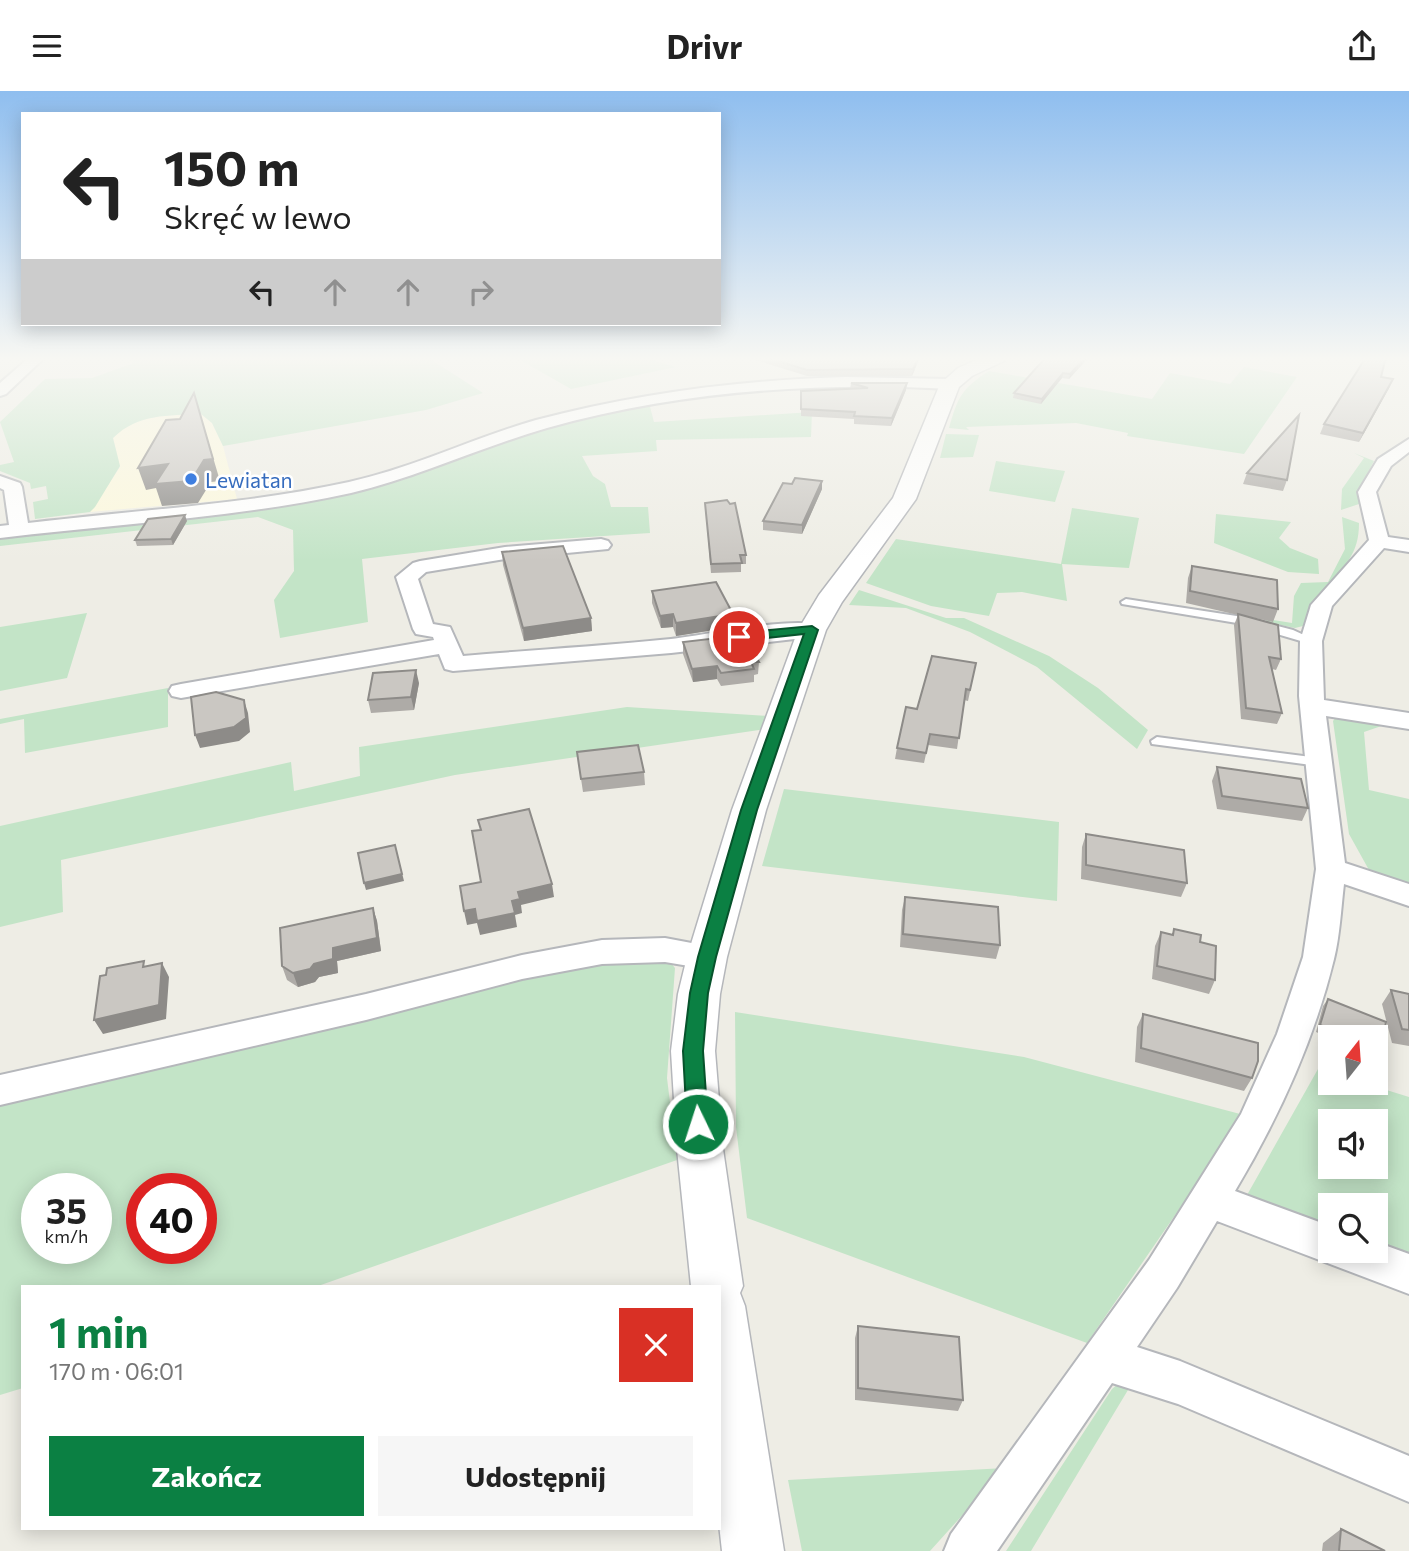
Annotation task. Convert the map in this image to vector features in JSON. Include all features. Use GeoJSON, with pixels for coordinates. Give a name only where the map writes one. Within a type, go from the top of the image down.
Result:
{"type":"FeatureCollection","features":[{"type":"Feature","properties":{"kind":"street"},"geometry":{"type":"LineString","coordinates":[[0,481],[12,487],[9,530],[274,499],[352,487],[400,474],[540,425]]}},
{"type":"Feature","properties":{"kind":"street"},"geometry":{"type":"LineString","coordinates":[[717,1285],[699,1149],[693,1051],[699,993],[707,957],[749,810],[812,630],[829,601],[904,499],[934,425]]}},
{"type":"Feature","properties":{"kind":"street"},"geometry":{"type":"LineString","coordinates":[[968,1551],[1105,1359],[1210,1200],[1255,1124],[1294,1034],[1319,957],[1331,869],[1312,712],[1311,641],[1322,605],[1379,541],[1367,492],[1384,463],[1409,444]]}},
{"type":"Feature","properties":{"kind":"street"},"geometry":{"type":"LineString","coordinates":[[1379,541],[1409,546]]}},
{"type":"Feature","properties":{"kind":"street"},"geometry":{"type":"LineString","coordinates":[[601,545],[505,552],[420,567],[407,577],[424,629],[442,632],[453,664],[671,646],[812,630]]}},
{"type":"Feature","properties":{"kind":"street"},"geometry":{"type":"LineString","coordinates":[[181,691],[448,645]]}},
{"type":"Feature","properties":{"kind":"street"},"geometry":{"type":"LineString","coordinates":[[1312,712],[1327,707],[1409,721]]}},
{"type":"Feature","properties":{"kind":"street"},"geometry":{"type":"LineString","coordinates":[[1331,869],[1409,895]]}},
{"type":"Feature","properties":{"kind":"street"},"geometry":{"type":"LineString","coordinates":[[0,1090],[366,1007],[522,967],[602,951],[665,950],[707,957]]}},
{"type":"Feature","properties":{"kind":"street"},"geometry":{"type":"LineString","coordinates":[[1210,1200],[1318,1240]]}},
{"type":"Feature","properties":{"kind":"street"},"geometry":{"type":"LineString","coordinates":[[1380,1263],[1409,1274]]}},
{"type":"Feature","properties":{"kind":"street"},"geometry":{"type":"LineString","coordinates":[[721,1320],[753,1551]]}},
{"type":"Feature","properties":{"kind":"street"},"geometry":{"type":"LineString","coordinates":[[1105,1359],[1180,1383],[1409,1479]]}},
{"type":"Feature","properties":{"kind":"lane"},"geometry":{"type":"LineString","coordinates":[[1126,602],[1246,620],[1276,627],[1311,641]]}},
{"type":"Feature","properties":{"kind":"lane"},"geometry":{"type":"LineString","coordinates":[[1157,741],[1319,762]]}},
{"type":"Feature","properties":{"kind":"shaded area"},"geometry":{"type":"Polygon","coordinates":[[[126,425],[213,425],[223,446],[237,499],[90,512],[120,467],[113,438],[126,425]]]}},
{"type":"Feature","properties":{"kind":"green space"},"geometry":{"type":"Polygon","coordinates":[[[1,425],[131,425],[113,438],[120,466],[90,512],[35,519],[33,502],[48,499],[46,486],[31,489],[30,483],[0,471],[0,465],[14,462],[1,425]]]}},
{"type":"Feature","properties":{"kind":"green space"},"geometry":{"type":"Polygon","coordinates":[[[213,425],[341,425],[223,446],[213,425]]]}},
{"type":"Feature","properties":{"kind":"green space"},"geometry":{"type":"Polygon","coordinates":[[[556,425],[811,425],[811,437],[656,440],[657,451],[582,456],[593,476],[605,484],[611,507],[648,507],[650,533],[498,543],[362,559],[368,622],[280,638],[274,600],[294,571],[293,530],[258,517],[0,546],[0,537],[350,494],[556,425]]]}},
{"type":"Feature","properties":{"kind":"green space"},"geometry":{"type":"Polygon","coordinates":[[[950,425],[1017,425],[966,427],[969,430],[949,428],[950,425]]]}},
{"type":"Feature","properties":{"kind":"green space"},"geometry":{"type":"Polygon","coordinates":[[[1087,425],[1264,425],[1244,454],[1127,436],[1128,433],[1087,425]]]}},
{"type":"Feature","properties":{"kind":"green space"},"geometry":{"type":"Polygon","coordinates":[[[946,434],[979,435],[973,457],[940,458],[946,434]]]}},
{"type":"Feature","properties":{"kind":"green space"},"geometry":{"type":"Polygon","coordinates":[[[1354,453],[1374,461],[1361,486],[1359,504],[1341,510],[1342,489],[1364,458],[1354,453]]]}},
{"type":"Feature","properties":{"kind":"green space"},"geometry":{"type":"Polygon","coordinates":[[[996,461],[1065,471],[1055,502],[989,491],[996,461]]]}},
{"type":"Feature","properties":{"kind":"green space"},"geometry":{"type":"Polygon","coordinates":[[[1072,508],[1139,518],[1129,568],[1062,564],[1067,601],[1022,592],[997,593],[989,616],[931,606],[866,583],[896,539],[1061,564],[1072,508]]]}},
{"type":"Feature","properties":{"kind":"green space"},"geometry":{"type":"Polygon","coordinates":[[[1216,514],[1291,522],[1279,538],[1290,548],[1318,559],[1319,574],[1288,572],[1214,543],[1216,514]]]}},
{"type":"Feature","properties":{"kind":"green space"},"geometry":{"type":"Polygon","coordinates":[[[1342,517],[1359,523],[1356,544],[1349,559],[1322,593],[1306,622],[1295,628],[1266,622],[1266,619],[1292,623],[1294,596],[1301,583],[1328,582],[1345,549],[1342,517]]]}},
{"type":"Feature","properties":{"kind":"green space"},"geometry":{"type":"Polygon","coordinates":[[[859,590],[946,618],[964,618],[1049,656],[1098,688],[1148,730],[1137,749],[1037,667],[970,632],[906,608],[849,605],[859,590]]]}},
{"type":"Feature","properties":{"kind":"green space"},"geometry":{"type":"Polygon","coordinates":[[[87,613],[67,678],[0,691],[0,627],[87,613]]]}},
{"type":"Feature","properties":{"kind":"green space"},"geometry":{"type":"Polygon","coordinates":[[[168,688],[168,727],[25,753],[24,719],[0,724],[0,719],[168,688]]]}},
{"type":"Feature","properties":{"kind":"green space"},"geometry":{"type":"Polygon","coordinates":[[[627,707],[768,716],[765,729],[455,775],[61,860],[63,912],[0,927],[0,826],[291,762],[294,791],[360,776],[359,747],[627,707]]]}},
{"type":"Feature","properties":{"kind":"green space"},"geometry":{"type":"Polygon","coordinates":[[[1336,717],[1390,723],[1364,732],[1369,790],[1409,799],[1409,886],[1369,870],[1349,834],[1333,721],[1336,717]]]}},
{"type":"Feature","properties":{"kind":"green space"},"geometry":{"type":"Polygon","coordinates":[[[784,789],[1059,822],[1057,901],[762,866],[784,789]]]}},
{"type":"Feature","properties":{"kind":"green space"},"geometry":{"type":"Polygon","coordinates":[[[604,955],[666,957],[675,968],[667,1078],[677,1160],[321,1285],[21,1285],[21,1389],[0,1395],[0,1100],[604,955]]]}},
{"type":"Feature","properties":{"kind":"green space"},"geometry":{"type":"Polygon","coordinates":[[[735,1012],[1024,1057],[1244,1115],[1087,1343],[747,1218],[736,1127],[735,1012]]]}},
{"type":"Feature","properties":{"kind":"green space"},"geometry":{"type":"Polygon","coordinates":[[[1318,1069],[1318,1095],[1388,1095],[1388,1090],[1409,1097],[1409,1257],[1388,1249],[1388,1193],[1318,1193],[1318,1222],[1247,1195],[1318,1069]]]}},
{"type":"Feature","properties":{"kind":"green space"},"geometry":{"type":"Polygon","coordinates":[[[1124,1379],[1134,1380],[1031,1551],[1006,1551],[1112,1389],[1124,1379]]]}},
{"type":"Feature","properties":{"kind":"green space"},"geometry":{"type":"Polygon","coordinates":[[[1005,1468],[930,1551],[802,1551],[788,1480],[1005,1468]]]}},
{"type":"Feature","properties":{"kind":"building"},"geometry":{"type":"Polygon","coordinates":[[[163,425],[203,425],[213,459],[204,460],[191,481],[155,484],[168,464],[138,468],[163,425]]]}},
{"type":"Feature","properties":{"kind":"building"},"geometry":{"type":"Polygon","coordinates":[[[1290,425],[1297,425],[1287,480],[1247,473],[1290,425]]]}},
{"type":"Feature","properties":{"kind":"building"},"geometry":{"type":"Polygon","coordinates":[[[1329,425],[1367,425],[1363,433],[1329,425]]]}},
{"type":"Feature","properties":{"kind":"building"},"geometry":{"type":"Polygon","coordinates":[[[795,478],[822,481],[802,525],[763,521],[783,483],[792,484],[795,478]]]}},
{"type":"Feature","properties":{"kind":"building"},"geometry":{"type":"Polygon","coordinates":[[[727,500],[730,504],[735,503],[746,555],[740,555],[742,563],[711,564],[705,503],[727,500]]]}},
{"type":"Feature","properties":{"kind":"building"},"geometry":{"type":"Polygon","coordinates":[[[185,515],[171,539],[135,540],[148,519],[185,515]]]}},
{"type":"Feature","properties":{"kind":"building"},"geometry":{"type":"Polygon","coordinates":[[[563,546],[591,618],[523,628],[502,552],[563,546]]]}},
{"type":"Feature","properties":{"kind":"building"},"geometry":{"type":"Polygon","coordinates":[[[1192,566],[1277,580],[1278,609],[1190,591],[1192,566]]]}},
{"type":"Feature","properties":{"kind":"building"},"geometry":{"type":"Polygon","coordinates":[[[716,582],[733,614],[676,623],[673,614],[660,616],[652,591],[716,582]]]}},
{"type":"Feature","properties":{"kind":"building"},"geometry":{"type":"Polygon","coordinates":[[[1238,614],[1278,625],[1281,659],[1269,657],[1282,713],[1246,708],[1238,614]]]}},
{"type":"Feature","properties":{"kind":"building"},"geometry":{"type":"Polygon","coordinates":[[[744,635],[759,662],[751,662],[754,669],[721,673],[717,666],[692,669],[683,642],[744,635]]]}},
{"type":"Feature","properties":{"kind":"building"},"geometry":{"type":"Polygon","coordinates":[[[932,656],[976,663],[970,690],[966,689],[959,738],[930,734],[926,753],[897,748],[906,707],[917,709],[932,656]]]}},
{"type":"Feature","properties":{"kind":"building"},"geometry":{"type":"Polygon","coordinates":[[[416,670],[411,697],[368,700],[373,673],[416,670]]]}},
{"type":"Feature","properties":{"kind":"building"},"geometry":{"type":"Polygon","coordinates":[[[216,692],[244,700],[246,718],[234,727],[195,735],[191,697],[216,692]]]}},
{"type":"Feature","properties":{"kind":"building"},"geometry":{"type":"Polygon","coordinates":[[[638,745],[644,772],[581,779],[577,752],[638,745]]]}},
{"type":"Feature","properties":{"kind":"building"},"geometry":{"type":"Polygon","coordinates":[[[1217,767],[1301,779],[1308,808],[1222,796],[1217,767]]]}},
{"type":"Feature","properties":{"kind":"building"},"geometry":{"type":"Polygon","coordinates":[[[529,809],[552,884],[518,892],[520,899],[512,901],[515,913],[477,921],[475,909],[464,911],[460,886],[481,882],[472,831],[481,830],[478,820],[529,809]]]}},
{"type":"Feature","properties":{"kind":"building"},"geometry":{"type":"Polygon","coordinates":[[[1086,834],[1184,850],[1187,883],[1086,865],[1086,834]]]}},
{"type":"Feature","properties":{"kind":"building"},"geometry":{"type":"Polygon","coordinates":[[[395,845],[402,874],[364,883],[358,853],[395,845]]]}},
{"type":"Feature","properties":{"kind":"building"},"geometry":{"type":"Polygon","coordinates":[[[905,897],[998,907],[1000,945],[903,934],[905,897]]]}},
{"type":"Feature","properties":{"kind":"building"},"geometry":{"type":"Polygon","coordinates":[[[373,908],[377,938],[333,948],[333,959],[314,964],[310,969],[293,973],[282,966],[280,928],[373,908]]]}},
{"type":"Feature","properties":{"kind":"building"},"geometry":{"type":"Polygon","coordinates":[[[1174,929],[1201,935],[1200,942],[1216,946],[1215,980],[1157,966],[1161,932],[1173,935],[1174,929]]]}},
{"type":"Feature","properties":{"kind":"building"},"geometry":{"type":"Polygon","coordinates":[[[144,961],[143,967],[162,963],[159,1005],[94,1020],[100,976],[106,975],[107,968],[144,961]]]}},
{"type":"Feature","properties":{"kind":"building"},"geometry":{"type":"Polygon","coordinates":[[[1391,990],[1409,994],[1409,1030],[1402,1029],[1391,990]]]}},
{"type":"Feature","properties":{"kind":"building"},"geometry":{"type":"Polygon","coordinates":[[[1328,999],[1386,1022],[1385,1025],[1320,1025],[1328,999]]]}},
{"type":"Feature","properties":{"kind":"building"},"geometry":{"type":"Polygon","coordinates":[[[1143,1014],[1258,1043],[1258,1061],[1252,1078],[1141,1048],[1143,1014]]]}},
{"type":"Feature","properties":{"kind":"building"},"geometry":{"type":"Polygon","coordinates":[[[858,1326],[959,1337],[963,1400],[858,1388],[858,1326]]]}},
{"type":"Feature","properties":{"kind":"building"},"geometry":{"type":"Polygon","coordinates":[[[1341,1529],[1385,1551],[1339,1551],[1341,1529]]]}},
{"type":"Feature","properties":{"kind":"place","name":"Lewiatan"},"geometry":{"type":"Point","coordinates":[191,479]}},
{"type":"Feature","properties":{"kind":"route"},"geometry":{"type":"LineString","coordinates":[[698,1124],[693,1051],[699,993],[707,957],[749,810],[812,630],[739,637]]}}]}
